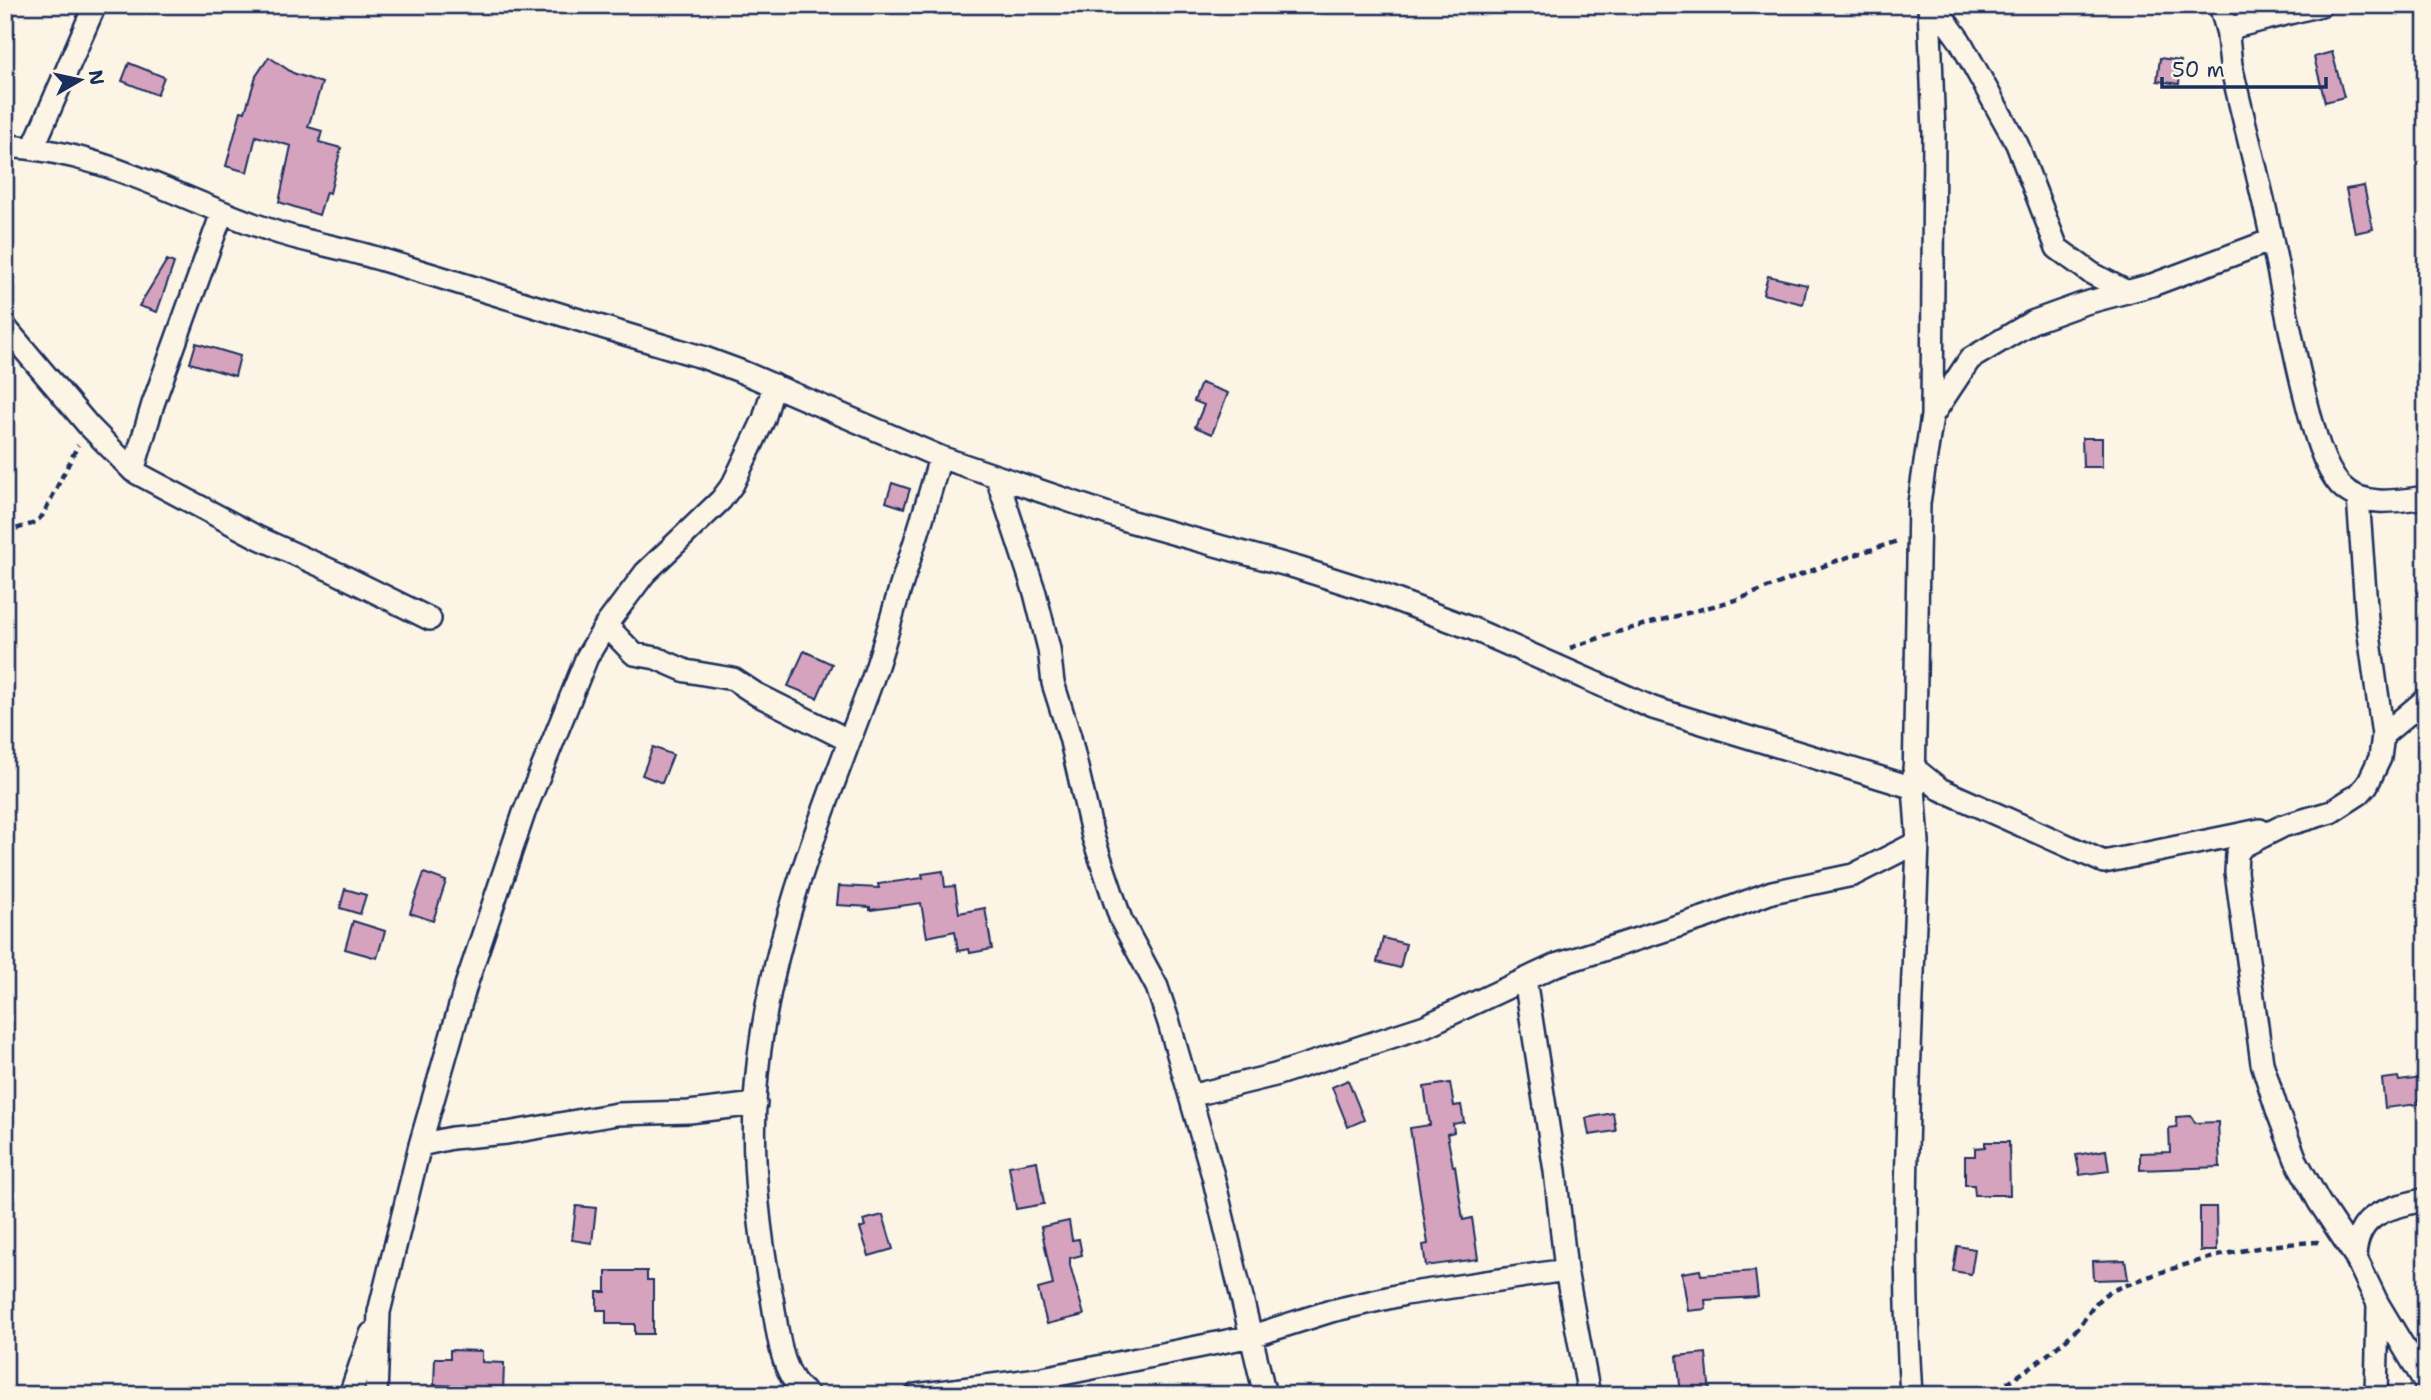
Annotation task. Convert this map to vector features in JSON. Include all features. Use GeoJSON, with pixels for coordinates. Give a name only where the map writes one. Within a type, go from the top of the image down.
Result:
{"type":"FeatureCollection","features":[{"type":"Feature","properties":{"kind":"street"},"geometry":{"type":"LineString","coordinates":[[33,148],[95,5]]}},
{"type":"Feature","properties":{"kind":"street"},"geometry":{"type":"LineString","coordinates":[[1911,1395],[1907,1329],[1906,1188],[1918,842],[1914,778],[1918,534],[1919,503],[1932,416],[1934,133],[1929,5]]}},
{"type":"Feature","properties":{"kind":"street"},"geometry":{"type":"LineString","coordinates":[[1934,5],[1960,41],[2017,144],[2057,248],[2091,273],[2127,292]]}},
{"type":"Feature","properties":{"kind":"street"},"geometry":{"type":"LineString","coordinates":[[2220,5],[2292,344],[2314,429],[2329,467],[2340,484],[2368,501],[2426,496]]}},
{"type":"Feature","properties":{"kind":"street"},"geometry":{"type":"LineString","coordinates":[[2228,34],[2238,25],[2321,5]]}},
{"type":"Feature","properties":{"kind":"street"},"geometry":{"type":"LineString","coordinates":[[5,146],[33,148],[137,175],[222,213],[277,232],[372,257],[702,357],[940,457],[997,478],[1129,521],[1286,564],[1380,594],[1473,629],[1653,708],[1914,778],[2104,862],[2318,817],[2346,804],[2367,785],[2380,758],[2383,735],[2367,620],[2358,497]]}},
{"type":"Feature","properties":{"kind":"street"},"geometry":{"type":"LineString","coordinates":[[133,471],[153,404],[222,213]]}},
{"type":"Feature","properties":{"kind":"street"},"geometry":{"type":"LineString","coordinates":[[1932,416],[1970,359],[2032,322],[2082,304],[2152,285],[2272,240]]}},
{"type":"Feature","properties":{"kind":"street"},"geometry":{"type":"LineString","coordinates":[[5,327],[88,425],[133,471],[257,537],[339,573],[430,619]]}},
{"type":"Feature","properties":{"kind":"street"},"geometry":{"type":"LineString","coordinates":[[350,1395],[379,1312],[420,1145],[466,985],[524,813],[587,657],[606,625],[645,573],[721,500],[733,484],[764,419],[774,385]]}},
{"type":"Feature","properties":{"kind":"street"},"geometry":{"type":"LineString","coordinates":[[801,1393],[785,1361],[766,1266],[755,1181],[759,1056],[778,952],[806,857],[871,684],[928,505],[940,457]]}},
{"type":"Feature","properties":{"kind":"street"},"geometry":{"type":"LineString","coordinates":[[997,478],[1035,593],[1049,649],[1054,683],[1070,737],[1093,837],[1121,920],[1157,986],[1213,1176],[1265,1395]]}},
{"type":"Feature","properties":{"kind":"street"},"geometry":{"type":"LineString","coordinates":[[606,625],[634,654],[656,658],[686,671],[733,679],[756,694],[848,740]]}},
{"type":"Feature","properties":{"kind":"street"},"geometry":{"type":"LineString","coordinates":[[2383,735],[2426,699]]}},
{"type":"Feature","properties":{"kind":"street"},"geometry":{"type":"LineString","coordinates":[[2283,826],[2243,846],[2236,859],[2262,1063],[2296,1160],[2319,1202],[2350,1248],[2378,1304],[2426,1384]]}},
{"type":"Feature","properties":{"kind":"street"},"geometry":{"type":"LineString","coordinates":[[1189,1096],[1275,1075],[1425,1026],[1578,957],[1706,917],[1772,892],[1853,875],[1918,842]]}},
{"type":"Feature","properties":{"kind":"street"},"geometry":{"type":"LineString","coordinates":[[1525,979],[1555,1171],[1566,1270],[1589,1395]]}},
{"type":"Feature","properties":{"kind":"street"},"geometry":{"type":"LineString","coordinates":[[420,1145],[617,1114],[689,1112],[756,1104]]}},
{"type":"Feature","properties":{"kind":"street"},"geometry":{"type":"LineString","coordinates":[[2350,1248],[2372,1217],[2426,1199]]}},
{"type":"Feature","properties":{"kind":"street"},"geometry":{"type":"LineString","coordinates":[[916,1395],[1038,1379],[1252,1336],[1331,1311],[1393,1297],[1566,1270]]}},
{"type":"Feature","properties":{"kind":"street"},"geometry":{"type":"LineString","coordinates":[[2376,1395],[2378,1304]]}},
{"type":"Feature","properties":{"kind":"street"},"geometry":{"type":"LineString","coordinates":[[376,1395],[379,1312]]}},
{"type":"Feature","properties":{"kind":"path"},"geometry":{"type":"LineString","coordinates":[[5,532],[35,523],[43,515],[88,425]]}},
{"type":"Feature","properties":{"kind":"path"},"geometry":{"type":"LineString","coordinates":[[1538,659],[1614,633],[1739,599],[1839,560],[1918,534]]}},
{"type":"Feature","properties":{"kind":"path"},"geometry":{"type":"LineString","coordinates":[[1986,1395],[2042,1359],[2081,1324],[2096,1302],[2109,1292],[2194,1261],[2245,1249],[2295,1242],[2350,1248]]}},
{"type":"Feature","properties":{"kind":"building"},"geometry":{"type":"Polygon","coordinates":[[[2332,52],[2344,97],[2325,102],[2314,57],[2332,52]]]}},
{"type":"Feature","properties":{"kind":"building"},"geometry":{"type":"Polygon","coordinates":[[[269,57],[293,73],[322,83],[308,127],[322,131],[319,142],[341,148],[330,193],[326,192],[319,215],[279,202],[291,146],[256,136],[247,172],[226,166],[241,111],[245,112],[256,76],[269,57]]]}},
{"type":"Feature","properties":{"kind":"building"},"geometry":{"type":"Polygon","coordinates":[[[2160,58],[2181,61],[2179,84],[2157,81],[2160,58]]]}},
{"type":"Feature","properties":{"kind":"building"},"geometry":{"type":"Polygon","coordinates":[[[129,63],[164,77],[157,95],[122,81],[129,63]]]}},
{"type":"Feature","properties":{"kind":"building"},"geometry":{"type":"Polygon","coordinates":[[[2364,186],[2373,229],[2355,233],[2346,189],[2364,186]]]}},
{"type":"Feature","properties":{"kind":"building"},"geometry":{"type":"Polygon","coordinates":[[[167,260],[174,263],[157,312],[139,306],[167,260]]]}},
{"type":"Feature","properties":{"kind":"building"},"geometry":{"type":"Polygon","coordinates":[[[1768,276],[1807,285],[1803,304],[1763,294],[1768,276]]]}},
{"type":"Feature","properties":{"kind":"building"},"geometry":{"type":"Polygon","coordinates":[[[196,343],[240,356],[235,376],[190,363],[196,343]]]}},
{"type":"Feature","properties":{"kind":"building"},"geometry":{"type":"Polygon","coordinates":[[[1201,383],[1228,393],[1212,434],[1195,427],[1204,405],[1194,401],[1201,383]]]}},
{"type":"Feature","properties":{"kind":"building"},"geometry":{"type":"Polygon","coordinates":[[[2082,438],[2102,438],[2102,467],[2083,467],[2082,438]]]}},
{"type":"Feature","properties":{"kind":"building"},"geometry":{"type":"Polygon","coordinates":[[[892,483],[910,489],[904,508],[886,502],[892,483]]]}},
{"type":"Feature","properties":{"kind":"building"},"geometry":{"type":"Polygon","coordinates":[[[804,651],[832,664],[817,698],[788,686],[804,651]]]}},
{"type":"Feature","properties":{"kind":"building"},"geometry":{"type":"Polygon","coordinates":[[[653,747],[673,755],[662,783],[642,775],[653,747]]]}},
{"type":"Feature","properties":{"kind":"building"},"geometry":{"type":"Polygon","coordinates":[[[943,871],[945,887],[955,886],[959,913],[985,908],[992,949],[970,953],[969,949],[958,951],[955,931],[927,937],[921,903],[870,910],[870,907],[837,905],[839,886],[879,888],[878,884],[923,878],[922,874],[943,871]]]}},
{"type":"Feature","properties":{"kind":"building"},"geometry":{"type":"Polygon","coordinates":[[[424,873],[446,881],[433,921],[410,913],[424,873]]]}},
{"type":"Feature","properties":{"kind":"building"},"geometry":{"type":"Polygon","coordinates":[[[345,889],[366,895],[360,914],[340,908],[345,889]]]}},
{"type":"Feature","properties":{"kind":"building"},"geometry":{"type":"Polygon","coordinates":[[[353,921],[385,931],[377,958],[345,949],[353,921]]]}},
{"type":"Feature","properties":{"kind":"building"},"geometry":{"type":"Polygon","coordinates":[[[1383,938],[1406,944],[1400,968],[1377,962],[1383,938]]]}},
{"type":"Feature","properties":{"kind":"building"},"geometry":{"type":"Polygon","coordinates":[[[2398,1077],[2399,1081],[2422,1078],[2424,1098],[2418,1099],[2419,1104],[2385,1108],[2382,1079],[2398,1077]]]}},
{"type":"Feature","properties":{"kind":"building"},"geometry":{"type":"Polygon","coordinates":[[[1348,1080],[1364,1120],[1348,1127],[1332,1087],[1348,1080]]]}},
{"type":"Feature","properties":{"kind":"building"},"geometry":{"type":"Polygon","coordinates":[[[1450,1083],[1454,1106],[1461,1105],[1464,1122],[1453,1124],[1454,1132],[1447,1134],[1463,1220],[1472,1218],[1478,1259],[1426,1266],[1423,1245],[1428,1244],[1410,1128],[1430,1125],[1424,1087],[1450,1083]]]}},
{"type":"Feature","properties":{"kind":"building"},"geometry":{"type":"Polygon","coordinates":[[[1613,1113],[1616,1131],[1589,1135],[1586,1118],[1613,1113]]]}},
{"type":"Feature","properties":{"kind":"building"},"geometry":{"type":"Polygon","coordinates":[[[2191,1116],[2195,1123],[2218,1122],[2220,1167],[2140,1170],[2140,1153],[2170,1152],[2169,1128],[2177,1127],[2176,1117],[2191,1116]]]}},
{"type":"Feature","properties":{"kind":"building"},"geometry":{"type":"Polygon","coordinates":[[[1985,1142],[2009,1142],[2010,1195],[1975,1195],[1974,1185],[1965,1185],[1965,1156],[1975,1156],[1975,1148],[1985,1147],[1985,1142]]]}},
{"type":"Feature","properties":{"kind":"building"},"geometry":{"type":"Polygon","coordinates":[[[2106,1150],[2109,1171],[2080,1175],[2076,1155],[2106,1150]]]}},
{"type":"Feature","properties":{"kind":"building"},"geometry":{"type":"Polygon","coordinates":[[[1037,1161],[1044,1204],[1016,1209],[1009,1166],[1037,1161]]]}},
{"type":"Feature","properties":{"kind":"building"},"geometry":{"type":"Polygon","coordinates":[[[576,1206],[596,1208],[592,1243],[572,1240],[576,1206]]]}},
{"type":"Feature","properties":{"kind":"building"},"geometry":{"type":"Polygon","coordinates":[[[2200,1207],[2216,1207],[2217,1251],[2200,1251],[2200,1207]]]}},
{"type":"Feature","properties":{"kind":"building"},"geometry":{"type":"Polygon","coordinates":[[[883,1215],[893,1249],[869,1256],[860,1228],[865,1226],[863,1220],[883,1215]]]}},
{"type":"Feature","properties":{"kind":"building"},"geometry":{"type":"Polygon","coordinates":[[[1069,1221],[1072,1240],[1079,1239],[1082,1255],[1070,1258],[1070,1265],[1084,1315],[1047,1324],[1038,1289],[1053,1285],[1041,1227],[1069,1221]]]}},
{"type":"Feature","properties":{"kind":"building"},"geometry":{"type":"Polygon","coordinates":[[[1957,1246],[1975,1249],[1971,1274],[1953,1271],[1957,1246]]]}},
{"type":"Feature","properties":{"kind":"building"},"geometry":{"type":"Polygon","coordinates":[[[2125,1260],[2128,1279],[2094,1280],[2093,1261],[2125,1260]]]}},
{"type":"Feature","properties":{"kind":"building"},"geometry":{"type":"Polygon","coordinates":[[[1700,1270],[1701,1275],[1755,1271],[1758,1297],[1705,1300],[1706,1309],[1688,1311],[1682,1273],[1700,1270]]]}},
{"type":"Feature","properties":{"kind":"building"},"geometry":{"type":"Polygon","coordinates":[[[606,1271],[647,1271],[647,1280],[653,1280],[653,1334],[635,1334],[635,1324],[606,1324],[606,1310],[597,1310],[597,1292],[606,1292],[606,1271]]]}},
{"type":"Feature","properties":{"kind":"building"},"geometry":{"type":"Polygon","coordinates":[[[450,1350],[482,1351],[482,1362],[504,1363],[503,1393],[452,1395],[453,1386],[434,1385],[435,1358],[450,1358],[450,1350]]]}},
{"type":"Feature","properties":{"kind":"building"},"geometry":{"type":"Polygon","coordinates":[[[1706,1353],[1710,1395],[1681,1395],[1677,1356],[1706,1353]]]}}]}
